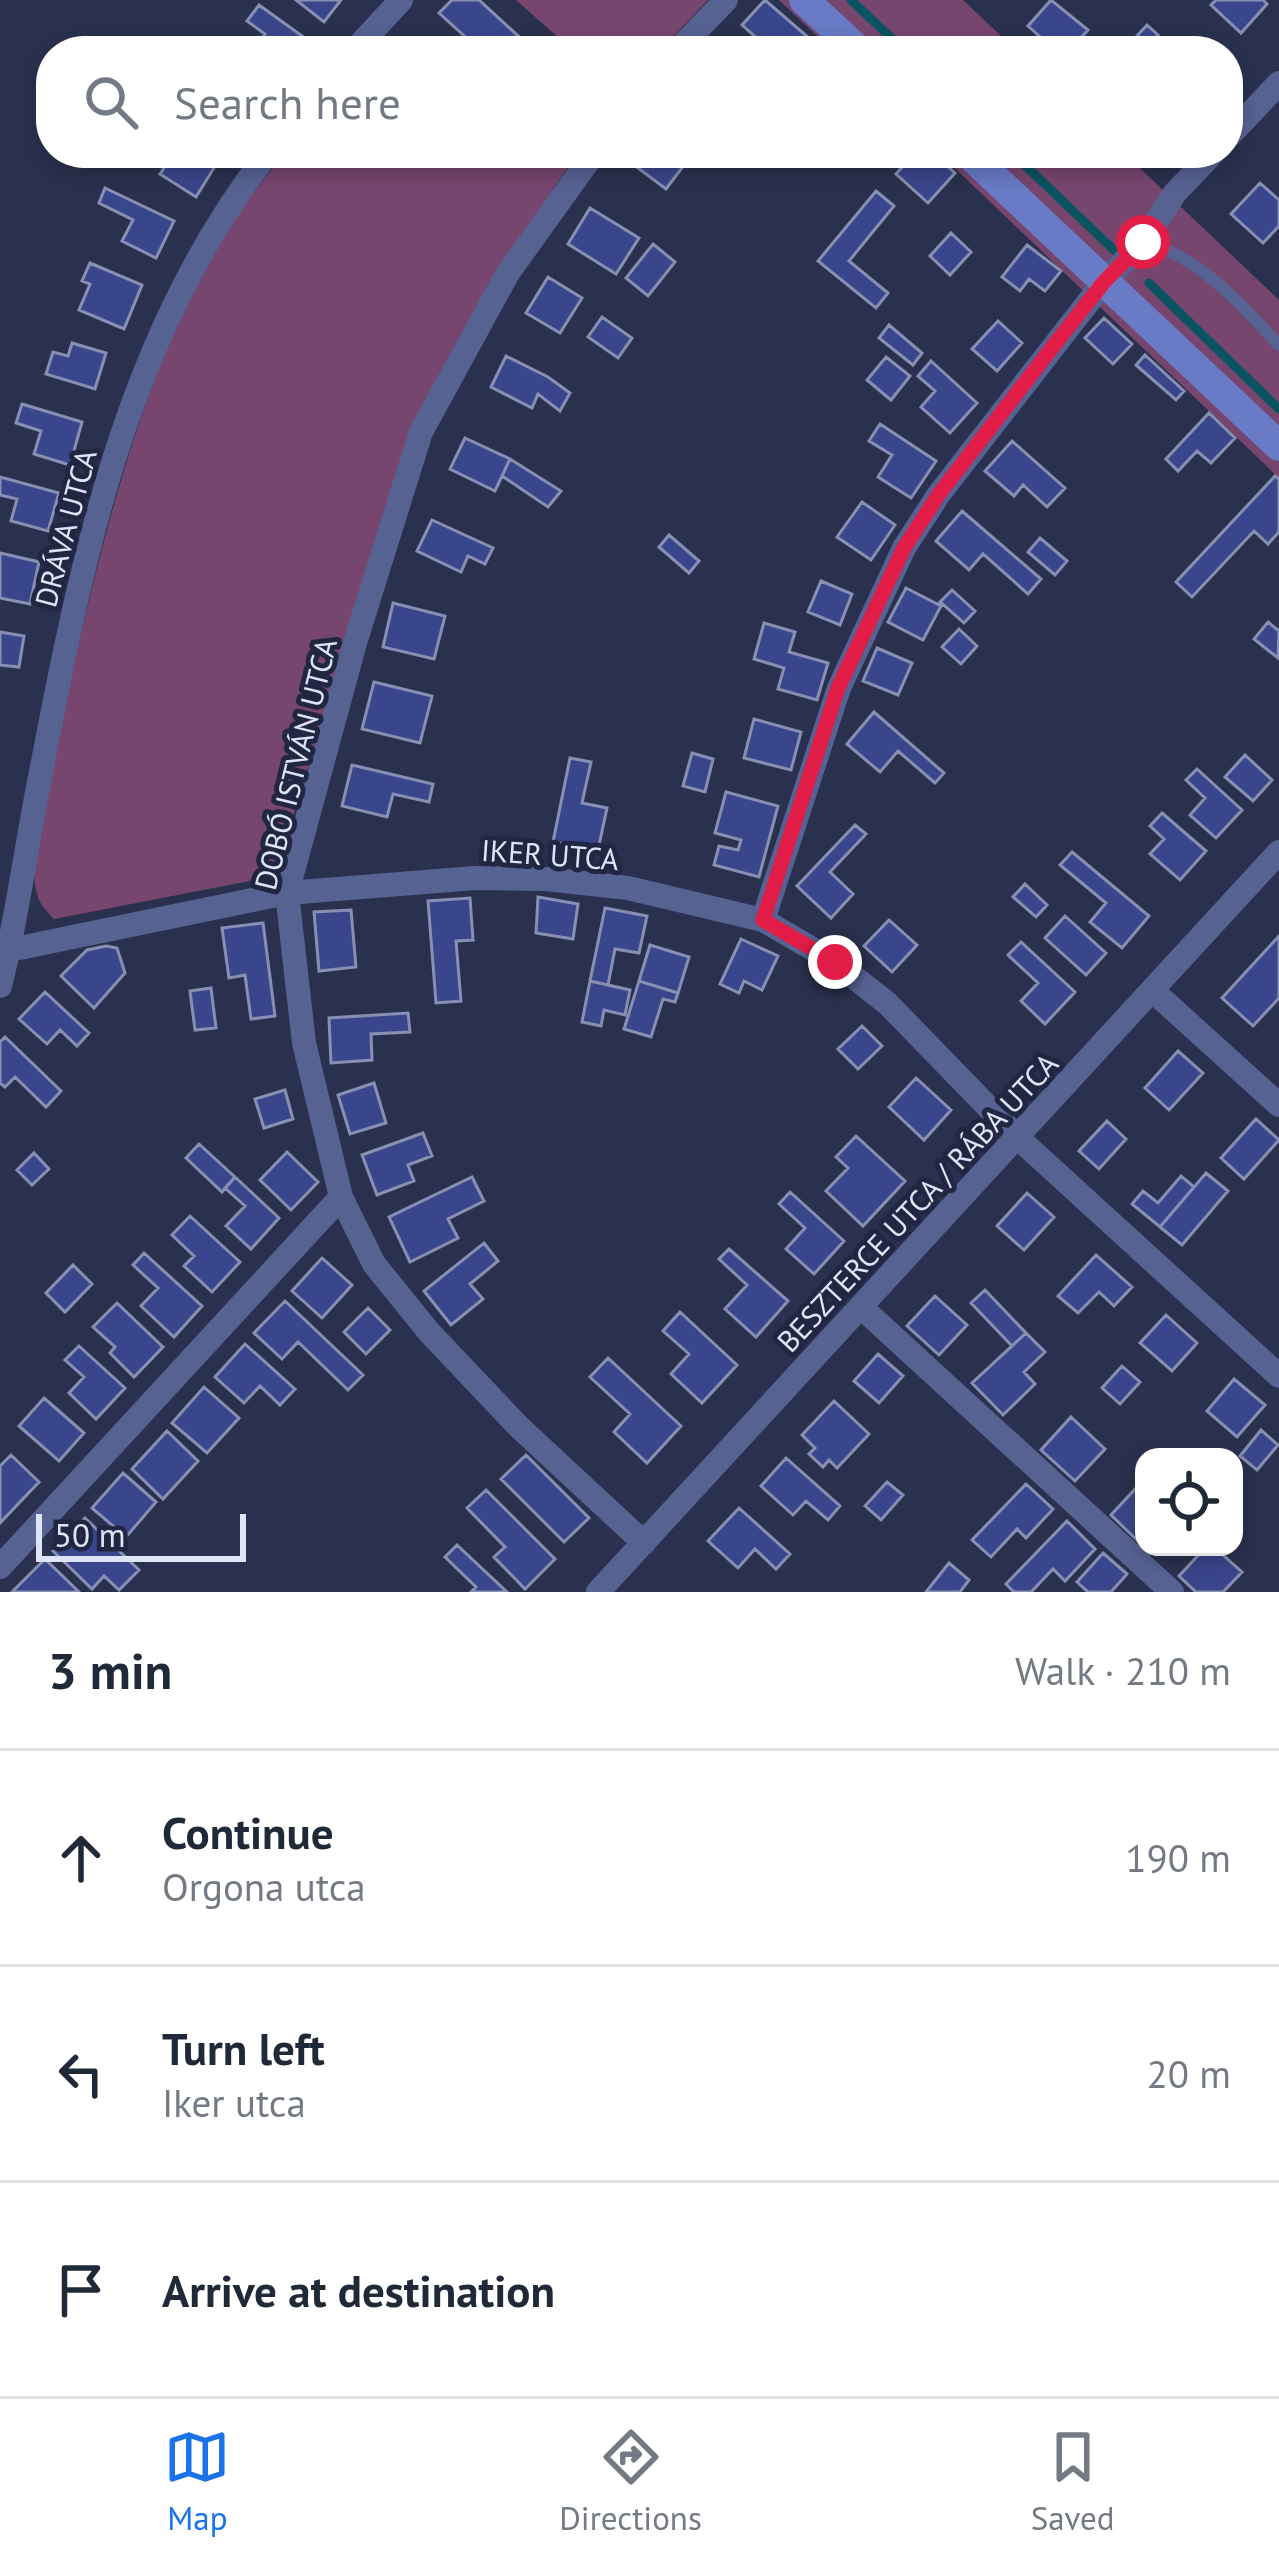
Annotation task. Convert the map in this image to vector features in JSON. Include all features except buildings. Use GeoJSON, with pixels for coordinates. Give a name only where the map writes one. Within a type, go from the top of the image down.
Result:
{"type":"FeatureCollection","features":[{"type":"Feature","properties":{"kind":"street"},"geometry":{"type":"LineString","coordinates":[[368,36],[400,0]]}},
{"type":"Feature","properties":{"kind":"street"},"geometry":{"type":"LineString","coordinates":[[691,36],[726,0]]}},
{"type":"Feature","properties":{"kind":"street"},"geometry":{"type":"LineString","coordinates":[[804,0],[843,36]]}},
{"type":"Feature","properties":{"kind":"street"},"geometry":{"type":"LineString","coordinates":[[1243,121],[1279,83]]}},
{"type":"Feature","properties":{"kind":"street","name":"DRÁVA UTCA"},"geometry":{"type":"LineString","coordinates":[[0,986],[68,631],[134,394],[177,294],[257,168]]}},
{"type":"Feature","properties":{"kind":"street","name":"DOBÓ ISTVÁN UTCA"},"geometry":{"type":"LineString","coordinates":[[583,168],[508,273],[422,432],[355,643],[287,893],[304,1042],[341,1197],[374,1264],[429,1332],[518,1426],[644,1543]]}},
{"type":"Feature","properties":{"kind":"street"},"geometry":{"type":"LineString","coordinates":[[984,168],[1279,446]]}},
{"type":"Feature","properties":{"kind":"street"},"geometry":{"type":"LineString","coordinates":[[763,920],[838,688],[904,548],[939,494],[1199,168]]}},
{"type":"Feature","properties":{"kind":"street","name":"BESZTERCE UTCA / RÁBA UTCA"},"geometry":{"type":"LineString","coordinates":[[598,1592],[1279,852]]}},
{"type":"Feature","properties":{"kind":"street","name":"IKER UTCA"},"geometry":{"type":"LineString","coordinates":[[4,952],[287,893],[401,882],[546,879],[628,888],[763,920],[835,962],[888,1004],[1017,1137],[1279,1376]]}},
{"type":"Feature","properties":{"kind":"street"},"geometry":{"type":"LineString","coordinates":[[1153,991],[1279,1105]]}},
{"type":"Feature","properties":{"kind":"street"},"geometry":{"type":"LineString","coordinates":[[0,1567],[341,1197]]}},
{"type":"Feature","properties":{"kind":"street"},"geometry":{"type":"LineString","coordinates":[[862,1308],[1172,1592]]}},
{"type":"Feature","properties":{"kind":"lane"},"geometry":{"type":"LineString","coordinates":[[1143,242],[1175,251],[1219,282],[1279,345]]}},
{"type":"Feature","properties":{"kind":"shaded area"},"geometry":{"type":"Polygon","coordinates":[[[516,0],[708,0],[674,36],[557,36],[516,0]]]}},
{"type":"Feature","properties":{"kind":"shaded area"},"geometry":{"type":"Polygon","coordinates":[[[779,0],[963,0],[1001,36],[817,36],[779,0]]]}},
{"type":"Feature","properties":{"kind":"shaded area"},"geometry":{"type":"Polygon","coordinates":[[[273,168],[568,168],[499,268],[412,426],[275,876],[54,919],[38,897],[34,880],[36,839],[83,623],[128,458],[166,350],[198,277],[273,168]]]}},
{"type":"Feature","properties":{"kind":"shaded area"},"geometry":{"type":"Polygon","coordinates":[[[955,168],[1140,168],[1279,300],[1279,478],[955,168]]]}},
{"type":"Feature","properties":{"kind":"waterway"},"geometry":{"type":"LineString","coordinates":[[851,0],[889,36]]}},
{"type":"Feature","properties":{"kind":"waterway"},"geometry":{"type":"LineString","coordinates":[[1028,168],[1116,252]]}},
{"type":"Feature","properties":{"kind":"waterway"},"geometry":{"type":"LineString","coordinates":[[1149,283],[1279,409]]}},
{"type":"Feature","properties":{"kind":"route"},"geometry":{"type":"LineString","coordinates":[[835,962],[763,920],[838,688],[904,548],[939,494],[1104,282],[1143,242]]}}]}
